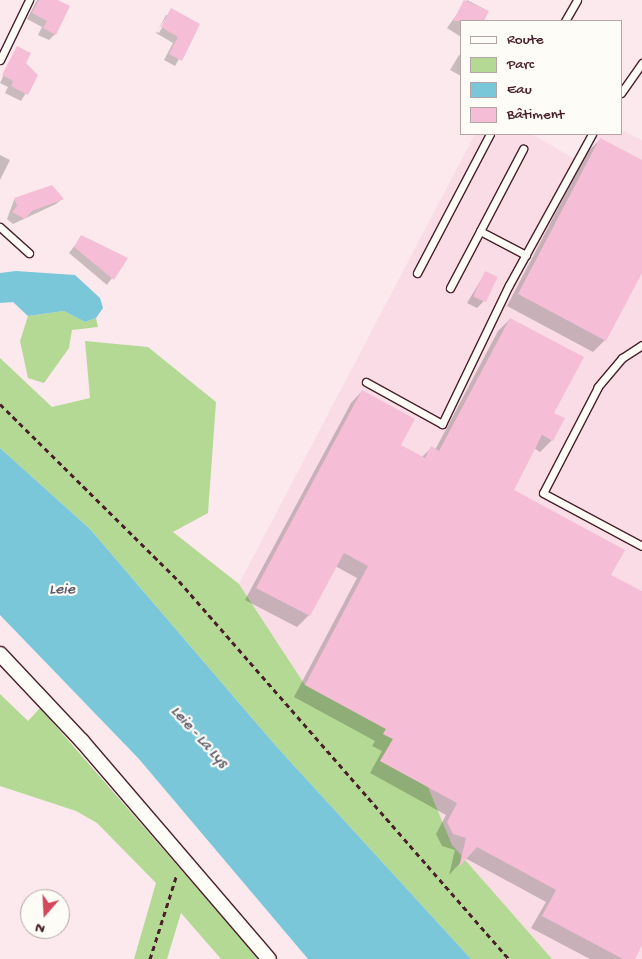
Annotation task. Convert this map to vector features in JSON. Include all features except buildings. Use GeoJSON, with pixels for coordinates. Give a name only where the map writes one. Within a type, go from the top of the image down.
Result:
{"type":"FeatureCollection","features":[{"type":"Feature","properties":{"kind":"street"},"geometry":{"type":"LineString","coordinates":[[0,654],[82,741],[269,959]]}},
{"type":"Feature","properties":{"kind":"lane"},"geometry":{"type":"LineString","coordinates":[[0,60],[29,0]]}},
{"type":"Feature","properties":{"kind":"lane"},"geometry":{"type":"LineString","coordinates":[[566,20],[577,0]]}},
{"type":"Feature","properties":{"kind":"lane"},"geometry":{"type":"LineString","coordinates":[[622,92],[642,63]]}},
{"type":"Feature","properties":{"kind":"lane"},"geometry":{"type":"LineString","coordinates":[[418,273],[489,135]]}},
{"type":"Feature","properties":{"kind":"lane"},"geometry":{"type":"LineString","coordinates":[[366,382],[442,424],[526,255],[591,135]]}},
{"type":"Feature","properties":{"kind":"lane"},"geometry":{"type":"LineString","coordinates":[[450,288],[523,149]]}},
{"type":"Feature","properties":{"kind":"lane"},"geometry":{"type":"LineString","coordinates":[[0,227],[28,253]]}},
{"type":"Feature","properties":{"kind":"lane"},"geometry":{"type":"LineString","coordinates":[[480,231],[526,255]]}},
{"type":"Feature","properties":{"kind":"lane"},"geometry":{"type":"LineString","coordinates":[[642,345],[617,363],[598,387],[543,493],[642,546]]}},
{"type":"Feature","properties":{"kind":"path"},"geometry":{"type":"LineString","coordinates":[[0,404],[179,581],[509,959]]}},
{"type":"Feature","properties":{"kind":"path"},"geometry":{"type":"LineString","coordinates":[[150,959],[182,859]]}},
{"type":"Feature","properties":{"kind":"shaded area"},"geometry":{"type":"Polygon","coordinates":[[[622,130],[642,140],[642,959],[552,959],[452,845],[428,787],[380,761],[385,728],[305,685],[239,584],[474,135],[534,135],[577,160],[591,135],[622,135],[622,130]]]}},
{"type":"Feature","properties":{"kind":"green space"},"geometry":{"type":"Polygon","coordinates":[[[64,311],[85,322],[96,318],[98,327],[72,330],[69,348],[44,383],[28,378],[20,341],[28,316],[64,311]]]}},
{"type":"Feature","properties":{"kind":"green space"},"geometry":{"type":"Polygon","coordinates":[[[85,341],[148,347],[216,402],[208,513],[173,532],[239,584],[305,685],[386,729],[383,734],[393,739],[381,761],[428,787],[452,845],[552,959],[471,959],[276,746],[90,529],[0,448],[0,358],[52,407],[90,398],[85,341]]]}},
{"type":"Feature","properties":{"kind":"green space"},"geometry":{"type":"Polygon","coordinates":[[[0,694],[28,721],[40,708],[259,959],[221,959],[181,913],[167,959],[134,959],[156,883],[97,823],[76,811],[0,786],[0,694]]]}},
{"type":"Feature","properties":{"kind":"water"},"geometry":{"type":"Polygon","coordinates":[[[16,271],[75,275],[100,298],[103,308],[96,318],[85,322],[64,311],[28,316],[13,302],[0,303],[0,273],[16,271]]]}},
{"type":"Feature","properties":{"kind":"water","name":"Leie"},"geometry":{"type":"Polygon","coordinates":[[[0,448],[90,529],[276,746],[471,959],[308,959],[139,759],[0,615],[0,448]]]}},
{"type":"Feature","properties":{"kind":"water label","name":"Leie - La Lys"},"geometry":{"type":"Point","coordinates":[198,738]}}]}
